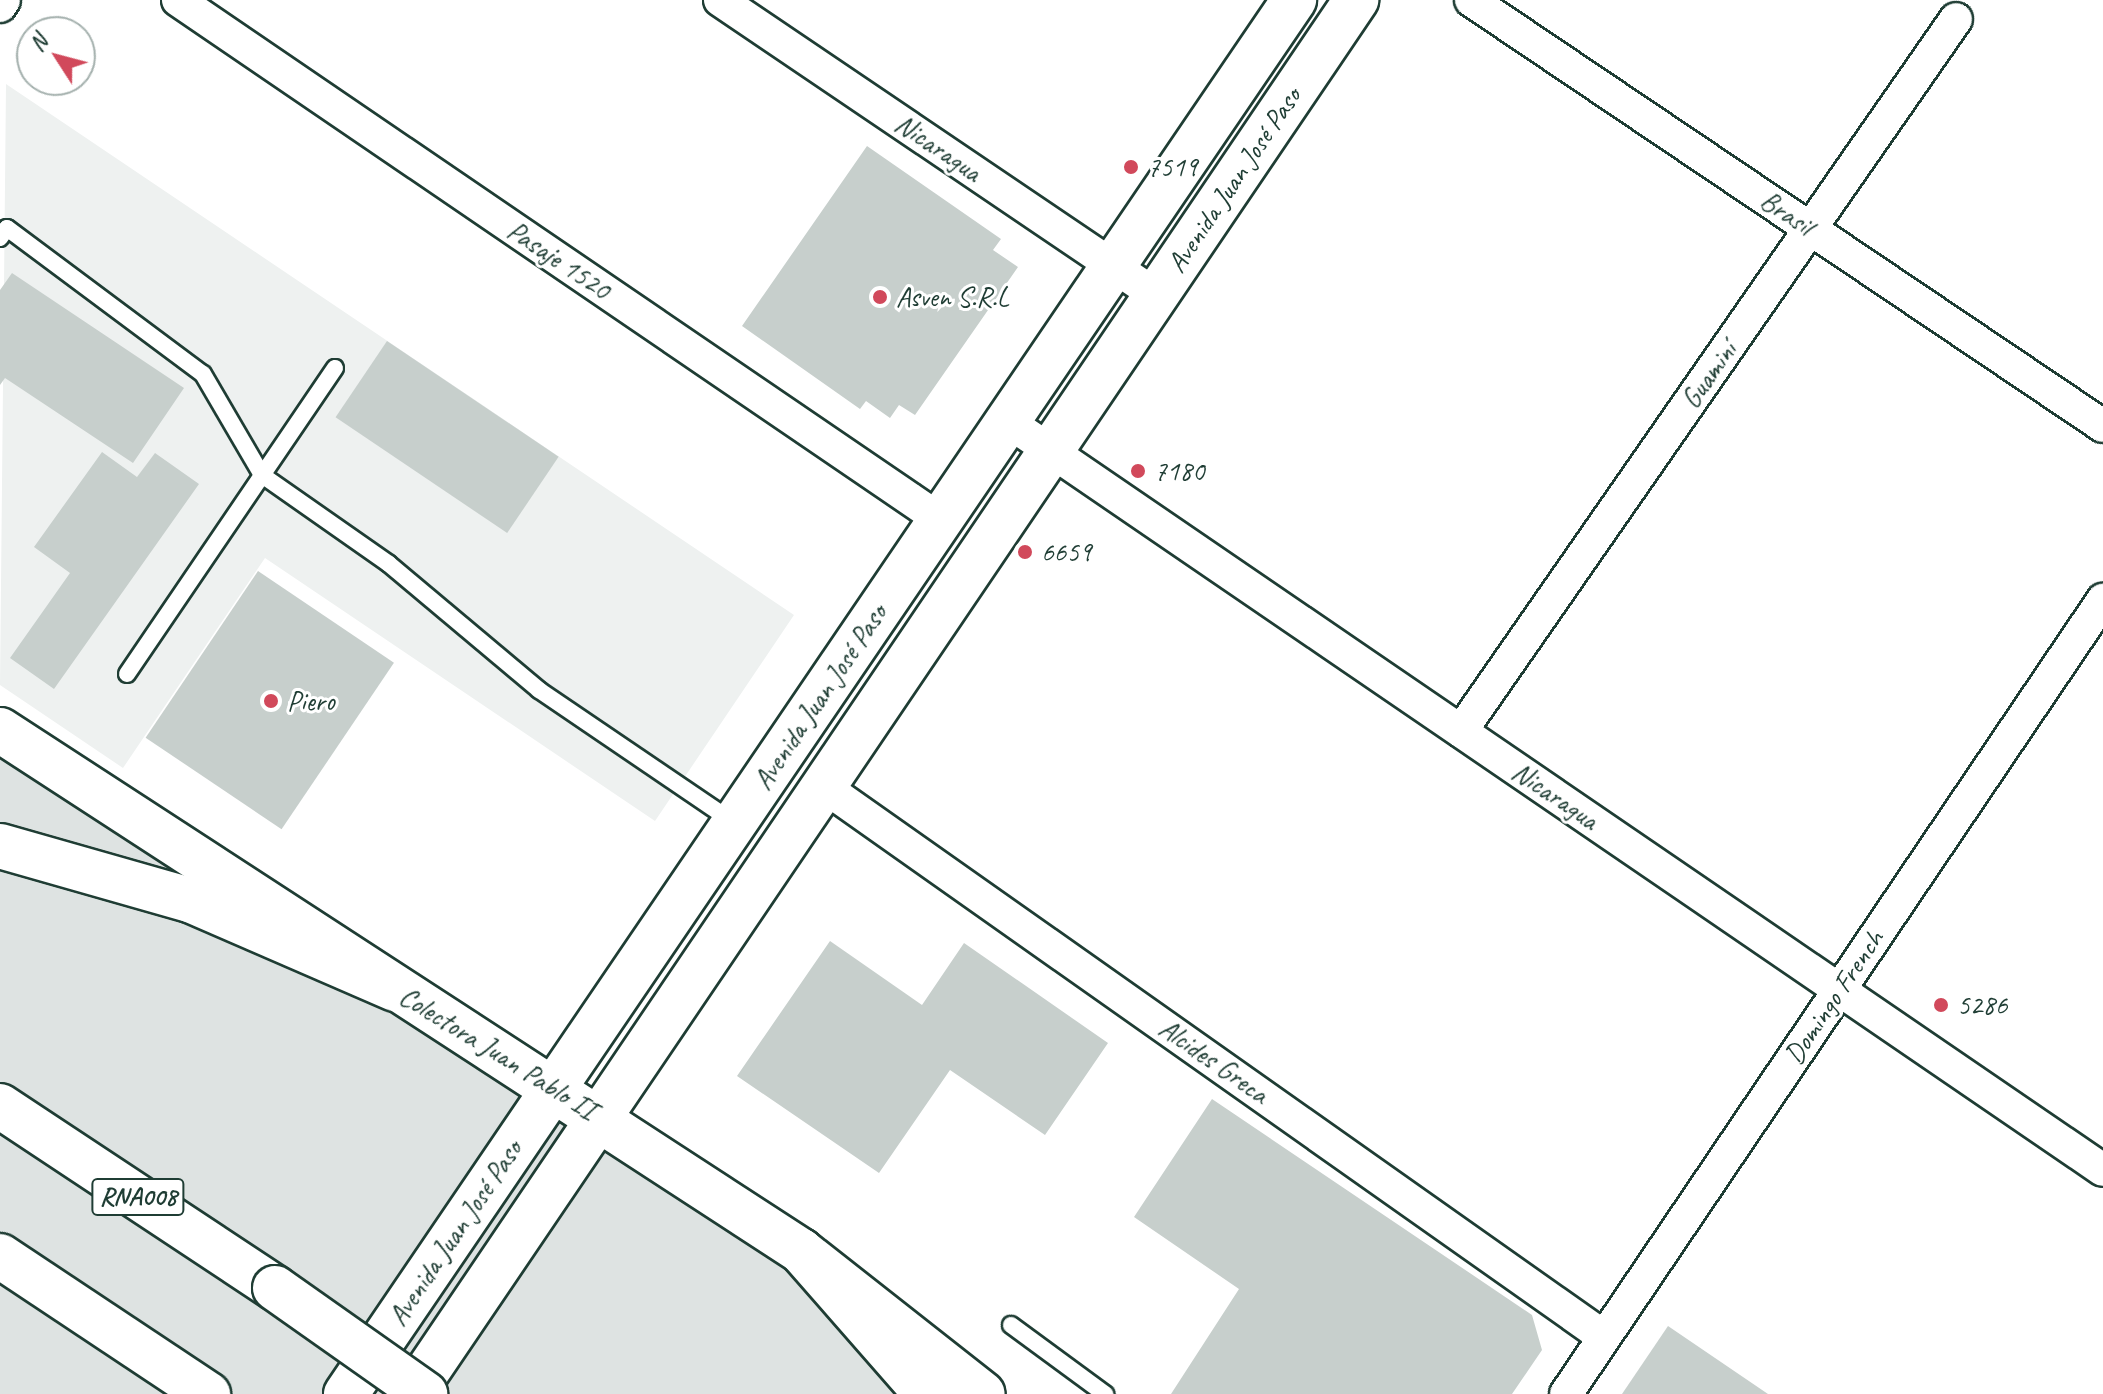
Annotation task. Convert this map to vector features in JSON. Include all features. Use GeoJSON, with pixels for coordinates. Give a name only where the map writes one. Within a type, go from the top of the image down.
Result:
{"type":"FeatureCollection","features":[{"type":"Feature","properties":{"kind":"main road","name":"Avenida Juan José Paso"},"geometry":{"type":"LineString","coordinates":[[346,1394],[1294,0]]}},
{"type":"Feature","properties":{"kind":"main road","name":"Avenida Juan José Paso"},"geometry":{"type":"LineString","coordinates":[[412,1394],[1356,0]]}},
{"type":"Feature","properties":{"kind":"main road","name":"Colectora Juan Pablo II"},"geometry":{"type":"LineString","coordinates":[[0,730],[395,989],[555,1087],[801,1251],[983,1394]]}},
{"type":"Feature","properties":{"kind":"main road"},"geometry":{"type":"LineString","coordinates":[[0,846],[190,900],[395,989]]}},
{"type":"Feature","properties":{"kind":"main road","name":"RNA008"},"geometry":{"type":"LineString","coordinates":[[0,1106],[275,1288],[425,1394]]}},
{"type":"Feature","properties":{"kind":"main road"},"geometry":{"type":"LineString","coordinates":[[801,1251],[926,1394]]}},
{"type":"Feature","properties":{"kind":"main road"},"geometry":{"type":"LineString","coordinates":[[0,1256],[204,1391]]}},
{"type":"Feature","properties":{"kind":"street"},"geometry":{"type":"LineString","coordinates":[[0,6],[4,0]]}},
{"type":"Feature","properties":{"kind":"street","name":"Pasaje 1520"},"geometry":{"type":"LineString","coordinates":[[178,0],[941,520]]}},
{"type":"Feature","properties":{"kind":"street","name":"Nicaragua"},"geometry":{"type":"LineString","coordinates":[[720,0],[1156,295]]}},
{"type":"Feature","properties":{"kind":"street","name":"Brasil"},"geometry":{"type":"LineString","coordinates":[[1471,0],[2103,426]]}},
{"type":"Feature","properties":{"kind":"street","name":"Guaminí"},"geometry":{"type":"LineString","coordinates":[[1461,731],[1956,19]]}},
{"type":"Feature","properties":{"kind":"street","name":"Nicaragua"},"geometry":{"type":"LineString","coordinates":[[1007,421],[2103,1170]]}},
{"type":"Feature","properties":{"kind":"street","name":"Domingo French"},"geometry":{"type":"LineString","coordinates":[[1566,1394],[2103,600]]}},
{"type":"Feature","properties":{"kind":"street","name":"Alcides Greca"},"geometry":{"type":"LineString","coordinates":[[823,786],[1604,1337]]}},
{"type":"Feature","properties":{"kind":"lane"},"geometry":{"type":"LineString","coordinates":[[0,238],[7,228],[203,374],[262,475],[389,564],[539,690],[734,822]]}},
{"type":"Feature","properties":{"kind":"lane"},"geometry":{"type":"LineString","coordinates":[[127,674],[335,368]]}},
{"type":"Feature","properties":{"kind":"lane"},"geometry":{"type":"LineString","coordinates":[[1011,1325],[1105,1394]]}},
{"type":"Feature","properties":{"kind":"shaded area"},"geometry":{"type":"Polygon","coordinates":[[[6,84],[16,91],[16,96],[24,96],[794,615],[655,821],[265,558],[123,768],[0,685],[6,84]]]}},
{"type":"Feature","properties":{"kind":"shaded area"},"geometry":{"type":"Polygon","coordinates":[[[0,730],[983,1394],[0,1394],[0,730]]]}},
{"type":"Feature","properties":{"kind":"building","name":"Asven S.R.L"},"geometry":{"type":"Polygon","coordinates":[[[867,146],[1001,239],[993,250],[1018,267],[915,415],[899,405],[890,418],[866,401],[860,409],[742,326],[867,146]]]}},
{"type":"Feature","properties":{"kind":"building"},"geometry":{"type":"Polygon","coordinates":[[[12,273],[184,388],[133,463],[5,378],[0,385],[0,290],[12,273]]]}},
{"type":"Feature","properties":{"kind":"building"},"geometry":{"type":"Polygon","coordinates":[[[387,341],[559,457],[507,533],[336,417],[387,341]]]}},
{"type":"Feature","properties":{"kind":"building"},"geometry":{"type":"Polygon","coordinates":[[[102,452],[137,477],[155,453],[199,484],[54,689],[10,658],[70,573],[34,547],[102,452]]]}},
{"type":"Feature","properties":{"kind":"building","name":"Piero"},"geometry":{"type":"Polygon","coordinates":[[[258,571],[394,663],[282,829],[146,738],[258,571]]]}},
{"type":"Feature","properties":{"kind":"building"},"geometry":{"type":"Polygon","coordinates":[[[830,941],[922,1005],[964,943],[1108,1043],[1045,1135],[950,1070],[879,1173],[737,1076],[830,941]]]}},
{"type":"Feature","properties":{"kind":"building"},"geometry":{"type":"Polygon","coordinates":[[[1212,1099],[1532,1315],[1542,1350],[1512,1394],[1171,1394],[1239,1289],[1134,1217],[1212,1099]]]}},
{"type":"Feature","properties":{"kind":"building"},"geometry":{"type":"Polygon","coordinates":[[[1668,1326],[1768,1394],[1622,1394],[1668,1326]]]}},
{"type":"Feature","properties":{"kind":"place","name":"7519"},"geometry":{"type":"Point","coordinates":[1131,167]}},
{"type":"Feature","properties":{"kind":"place","name":"Asven S.R.L"},"geometry":{"type":"Point","coordinates":[880,297]}},
{"type":"Feature","properties":{"kind":"place","name":"7180"},"geometry":{"type":"Point","coordinates":[1138,471]}},
{"type":"Feature","properties":{"kind":"place","name":"6659"},"geometry":{"type":"Point","coordinates":[1025,552]}},
{"type":"Feature","properties":{"kind":"place","name":"Piero"},"geometry":{"type":"Point","coordinates":[271,701]}},
{"type":"Feature","properties":{"kind":"place","name":"5286"},"geometry":{"type":"Point","coordinates":[1941,1005]}}]}
